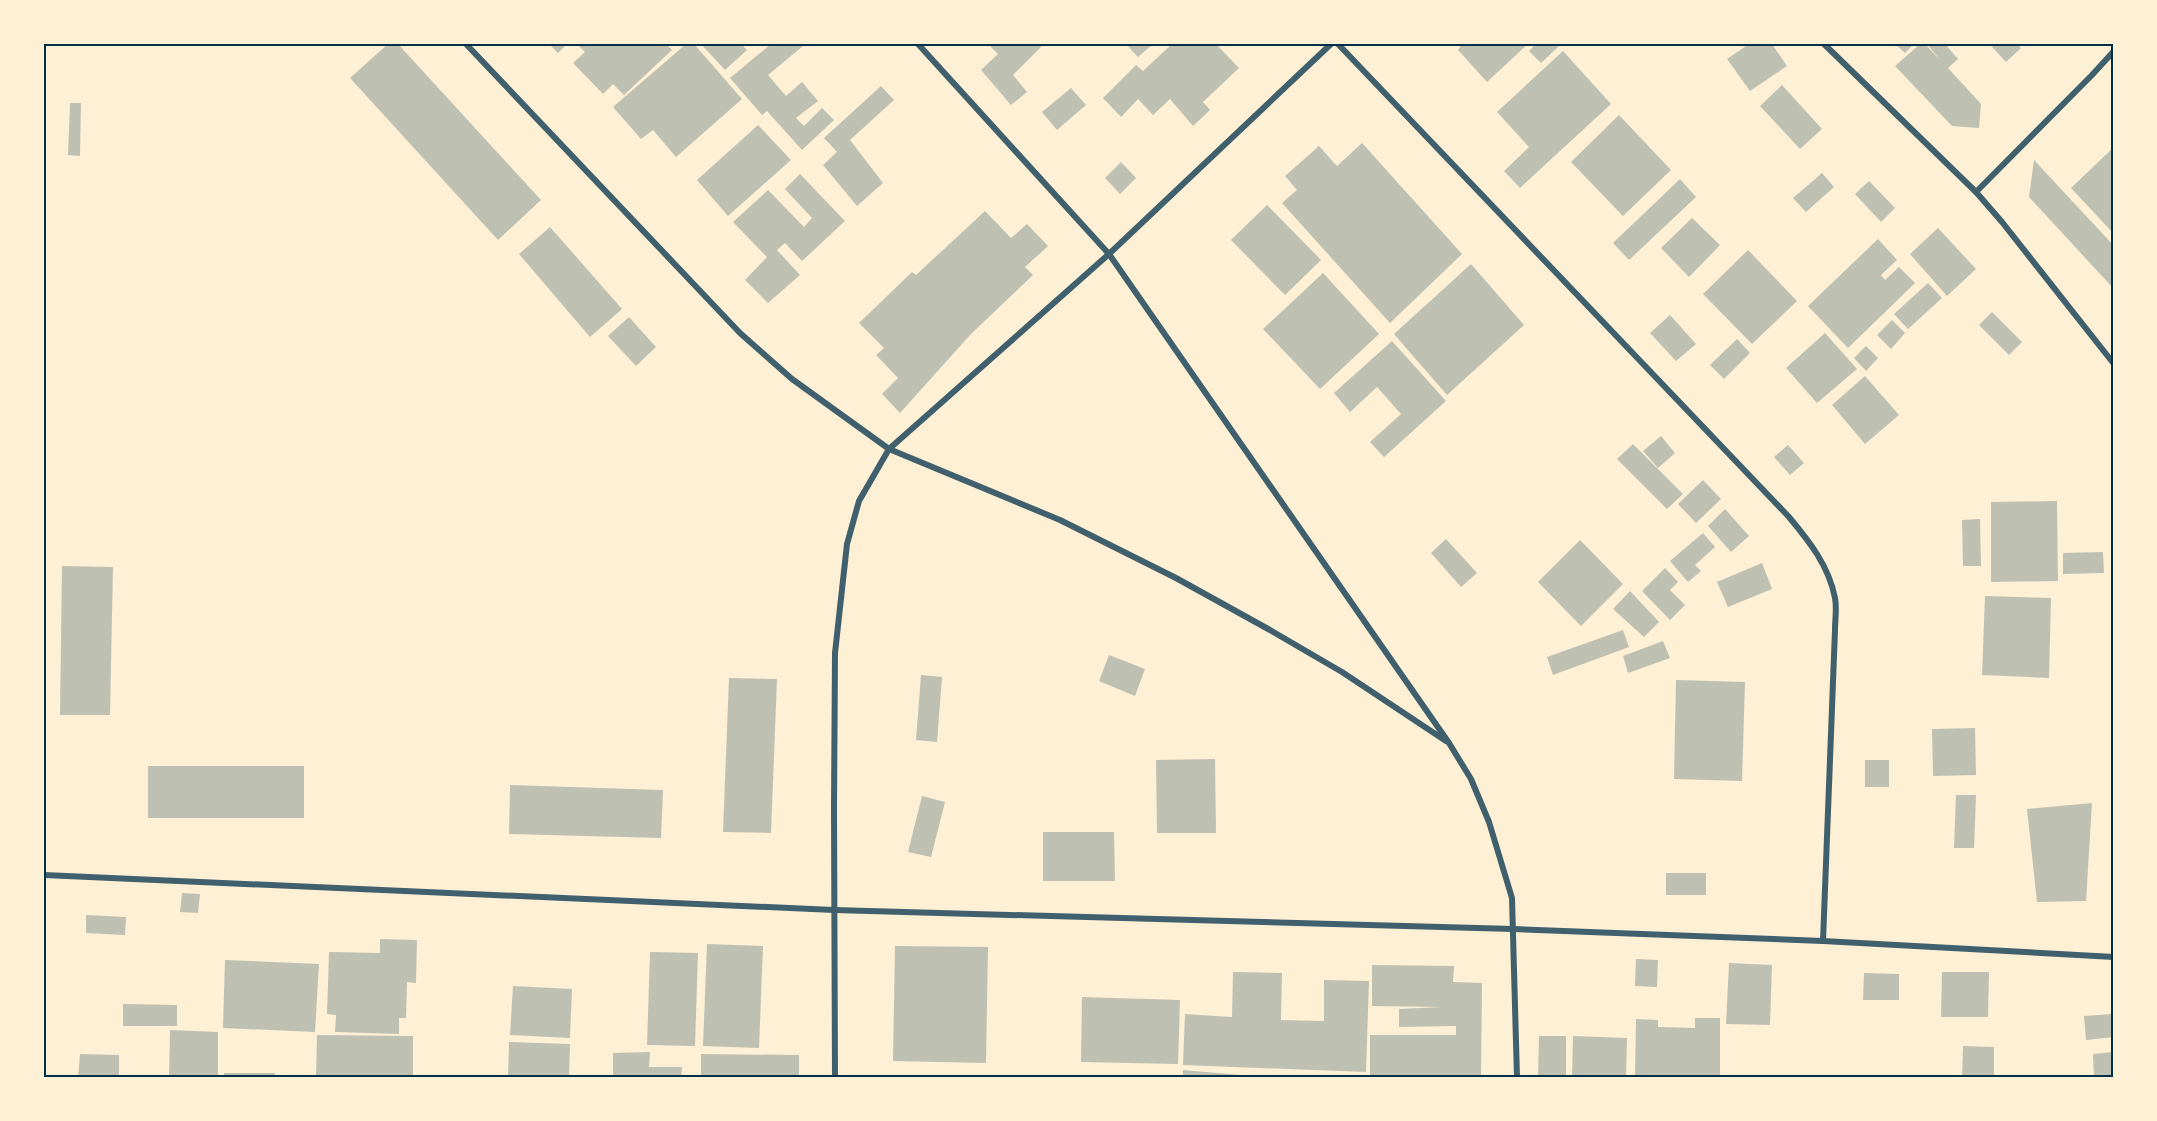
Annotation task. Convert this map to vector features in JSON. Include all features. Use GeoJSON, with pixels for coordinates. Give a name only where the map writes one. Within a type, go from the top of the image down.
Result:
{"type":"FeatureCollection","features":[{"type":"Feature","properties":{"kind":"street"},"geometry":{"type":"LineString","coordinates":[[466,44],[740,333],[792,379],[889,449],[1060,520],[1176,578],[1331,666],[1449,743]]}},
{"type":"Feature","properties":{"kind":"street"},"geometry":{"type":"LineString","coordinates":[[918,44],[1109,254],[1449,743],[1471,779],[1489,822],[1512,898],[1517,1077]]}},
{"type":"Feature","properties":{"kind":"street"},"geometry":{"type":"LineString","coordinates":[[836,1077],[834,910],[836,652],[839,604],[847,544],[859,501],[889,449],[1109,254],[1331,44]]}},
{"type":"Feature","properties":{"kind":"street"},"geometry":{"type":"LineString","coordinates":[[1338,44],[1789,517],[1812,545],[1827,572],[1835,598],[1835,630],[1823,941]]}},
{"type":"Feature","properties":{"kind":"street"},"geometry":{"type":"LineString","coordinates":[[1824,44],[1976,192],[2114,364]]}},
{"type":"Feature","properties":{"kind":"street"},"geometry":{"type":"LineString","coordinates":[[1976,192],[2114,51]]}},
{"type":"Feature","properties":{"kind":"street"},"geometry":{"type":"LineString","coordinates":[[44,875],[834,910],[1513,929],[1823,941],[2114,957]]}},
{"type":"Feature","properties":{"kind":"building"},"geometry":{"type":"Polygon","coordinates":[[[388,44],[398,44],[541,200],[498,240],[350,78],[388,44]]]}},
{"type":"Feature","properties":{"kind":"building"},"geometry":{"type":"Polygon","coordinates":[[[549,44],[567,44],[558,53],[549,44]]]}},
{"type":"Feature","properties":{"kind":"building"},"geometry":{"type":"Polygon","coordinates":[[[577,44],[666,44],[672,50],[624,95],[613,84],[603,94],[573,63],[585,52],[577,44]]]}},
{"type":"Feature","properties":{"kind":"building"},"geometry":{"type":"Polygon","coordinates":[[[686,44],[694,44],[742,99],[676,157],[653,130],[641,139],[613,107],[686,44]]]}},
{"type":"Feature","properties":{"kind":"building"},"geometry":{"type":"Polygon","coordinates":[[[701,44],[741,44],[747,50],[725,70],[701,44]]]}},
{"type":"Feature","properties":{"kind":"building"},"geometry":{"type":"Polygon","coordinates":[[[771,44],[801,44],[803,46],[768,75],[786,96],[802,82],[818,101],[796,118],[804,126],[822,108],[834,120],[802,150],[767,111],[762,115],[730,78],[771,44]]]}},
{"type":"Feature","properties":{"kind":"building"},"geometry":{"type":"Polygon","coordinates":[[[988,44],[1043,45],[1013,75],[1027,92],[1011,105],[981,70],[998,54],[988,44]]]}},
{"type":"Feature","properties":{"kind":"building"},"geometry":{"type":"Polygon","coordinates":[[[1126,44],[1153,44],[1138,57],[1126,44]]]}},
{"type":"Feature","properties":{"kind":"building"},"geometry":{"type":"Polygon","coordinates":[[[1172,44],[1216,44],[1239,68],[1203,102],[1210,110],[1193,126],[1170,99],[1153,115],[1138,99],[1121,117],[1103,98],[1136,65],[1143,71],[1172,44]]]}},
{"type":"Feature","properties":{"kind":"building"},"geometry":{"type":"Polygon","coordinates":[[[1462,44],[1528,44],[1487,82],[1458,50],[1462,44]]]}},
{"type":"Feature","properties":{"kind":"building"},"geometry":{"type":"Polygon","coordinates":[[[1536,44],[1560,45],[1541,63],[1529,51],[1536,44]]]}},
{"type":"Feature","properties":{"kind":"building"},"geometry":{"type":"Polygon","coordinates":[[[1749,44],[1772,44],[1787,66],[1750,91],[1727,59],[1749,44]]]}},
{"type":"Feature","properties":{"kind":"building"},"geometry":{"type":"Polygon","coordinates":[[[1895,44],[1914,44],[1905,53],[1895,44]]]}},
{"type":"Feature","properties":{"kind":"building"},"geometry":{"type":"Polygon","coordinates":[[[1920,44],[1925,44],[1941,61],[1927,44],[1945,44],[1958,59],[1948,68],[1981,104],[1979,128],[1952,126],[1895,66],[1920,44]]]}},
{"type":"Feature","properties":{"kind":"building"},"geometry":{"type":"Polygon","coordinates":[[[1996,44],[2017,44],[2021,48],[2006,62],[1992,47],[1996,44]]]}},
{"type":"Feature","properties":{"kind":"building"},"geometry":{"type":"Polygon","coordinates":[[[1563,51],[1611,104],[1520,188],[1504,171],[1529,147],[1497,112],[1563,51]]]}},
{"type":"Feature","properties":{"kind":"building"},"geometry":{"type":"Polygon","coordinates":[[[1782,85],[1822,129],[1800,149],[1760,106],[1782,85]]]}},
{"type":"Feature","properties":{"kind":"building"},"geometry":{"type":"Polygon","coordinates":[[[881,86],[894,100],[850,140],[883,183],[857,206],[823,165],[837,152],[824,138],[881,86]]]}},
{"type":"Feature","properties":{"kind":"building"},"geometry":{"type":"Polygon","coordinates":[[[1071,88],[1086,105],[1057,130],[1042,112],[1071,88]]]}},
{"type":"Feature","properties":{"kind":"building"},"geometry":{"type":"Polygon","coordinates":[[[70,103],[81,103],[80,156],[68,155],[70,103]]]}},
{"type":"Feature","properties":{"kind":"building"},"geometry":{"type":"Polygon","coordinates":[[[1619,115],[1671,170],[1623,216],[1571,162],[1619,115]]]}},
{"type":"Feature","properties":{"kind":"building"},"geometry":{"type":"Polygon","coordinates":[[[758,125],[791,160],[728,216],[697,180],[758,125]]]}},
{"type":"Feature","properties":{"kind":"building"},"geometry":{"type":"Polygon","coordinates":[[[1362,143],[1462,254],[1390,323],[1282,203],[1297,190],[1285,176],[1319,146],[1337,166],[1362,143]]]}},
{"type":"Feature","properties":{"kind":"building"},"geometry":{"type":"Polygon","coordinates":[[[2114,147],[2114,234],[2071,188],[2114,147]]]}},
{"type":"Feature","properties":{"kind":"building"},"geometry":{"type":"Polygon","coordinates":[[[2034,160],[2114,246],[2114,289],[2029,197],[2034,160]]]}},
{"type":"Feature","properties":{"kind":"building"},"geometry":{"type":"Polygon","coordinates":[[[1121,162],[1136,178],[1120,194],[1105,178],[1121,162]]]}},
{"type":"Feature","properties":{"kind":"building"},"geometry":{"type":"Polygon","coordinates":[[[1822,173],[1834,187],[1806,212],[1793,198],[1822,173]]]}},
{"type":"Feature","properties":{"kind":"building"},"geometry":{"type":"Polygon","coordinates":[[[800,174],[845,221],[802,261],[785,243],[777,250],[800,275],[768,303],[745,280],[767,257],[733,222],[768,190],[804,227],[812,218],[785,189],[800,174]]]}},
{"type":"Feature","properties":{"kind":"building"},"geometry":{"type":"Polygon","coordinates":[[[1680,179],[1696,197],[1629,260],[1613,243],[1680,179]]]}},
{"type":"Feature","properties":{"kind":"building"},"geometry":{"type":"Polygon","coordinates":[[[1869,181],[1895,208],[1881,222],[1855,194],[1869,181]]]}},
{"type":"Feature","properties":{"kind":"building"},"geometry":{"type":"Polygon","coordinates":[[[1267,205],[1321,260],[1285,295],[1231,240],[1267,205]]]}},
{"type":"Feature","properties":{"kind":"building"},"geometry":{"type":"Polygon","coordinates":[[[985,211],[1011,238],[1027,224],[1048,246],[1025,267],[1033,275],[971,334],[900,413],[882,394],[898,378],[876,355],[884,348],[859,323],[912,272],[916,275],[985,211]]]}},
{"type":"Feature","properties":{"kind":"building"},"geometry":{"type":"Polygon","coordinates":[[[1692,218],[1720,245],[1689,277],[1661,248],[1692,218]]]}},
{"type":"Feature","properties":{"kind":"building"},"geometry":{"type":"Polygon","coordinates":[[[550,227],[622,309],[590,337],[519,254],[550,227]]]}},
{"type":"Feature","properties":{"kind":"building"},"geometry":{"type":"Polygon","coordinates":[[[1938,228],[1976,269],[1947,296],[1910,254],[1938,228]]]}},
{"type":"Feature","properties":{"kind":"building"},"geometry":{"type":"Polygon","coordinates":[[[1878,239],[1897,260],[1881,275],[1885,280],[1899,267],[1915,283],[1848,348],[1808,306],[1878,239]]]}},
{"type":"Feature","properties":{"kind":"building"},"geometry":{"type":"Polygon","coordinates":[[[1748,250],[1797,301],[1752,344],[1703,294],[1748,250]]]}},
{"type":"Feature","properties":{"kind":"building"},"geometry":{"type":"Polygon","coordinates":[[[1471,264],[1524,325],[1447,395],[1394,334],[1471,264]]]}},
{"type":"Feature","properties":{"kind":"building"},"geometry":{"type":"Polygon","coordinates":[[[1323,273],[1379,334],[1320,389],[1263,329],[1323,273]]]}},
{"type":"Feature","properties":{"kind":"building"},"geometry":{"type":"Polygon","coordinates":[[[1928,283],[1942,298],[1908,329],[1894,314],[1928,283]]]}},
{"type":"Feature","properties":{"kind":"building"},"geometry":{"type":"Polygon","coordinates":[[[1992,312],[2022,342],[2009,355],[1979,325],[1992,312]]]}},
{"type":"Feature","properties":{"kind":"building"},"geometry":{"type":"Polygon","coordinates":[[[1670,315],[1696,344],[1676,361],[1650,333],[1670,315]]]}},
{"type":"Feature","properties":{"kind":"building"},"geometry":{"type":"Polygon","coordinates":[[[629,317],[656,347],[636,366],[608,336],[629,317]]]}},
{"type":"Feature","properties":{"kind":"building"},"geometry":{"type":"Polygon","coordinates":[[[1892,320],[1905,333],[1891,349],[1877,335],[1892,320]]]}},
{"type":"Feature","properties":{"kind":"building"},"geometry":{"type":"Polygon","coordinates":[[[1825,333],[1857,369],[1817,403],[1786,368],[1825,333]]]}},
{"type":"Feature","properties":{"kind":"building"},"geometry":{"type":"Polygon","coordinates":[[[1737,339],[1750,353],[1724,379],[1710,365],[1737,339]]]}},
{"type":"Feature","properties":{"kind":"building"},"geometry":{"type":"Polygon","coordinates":[[[1392,341],[1446,401],[1384,457],[1370,442],[1401,414],[1377,387],[1350,412],[1334,393],[1392,341]]]}},
{"type":"Feature","properties":{"kind":"building"},"geometry":{"type":"Polygon","coordinates":[[[1866,346],[1878,358],[1866,371],[1854,358],[1866,346]]]}},
{"type":"Feature","properties":{"kind":"building"},"geometry":{"type":"Polygon","coordinates":[[[1865,376],[1899,415],[1865,444],[1832,405],[1865,376]]]}},
{"type":"Feature","properties":{"kind":"building"},"geometry":{"type":"Polygon","coordinates":[[[1661,436],[1675,453],[1658,468],[1643,451],[1661,436]]]}},
{"type":"Feature","properties":{"kind":"building"},"geometry":{"type":"Polygon","coordinates":[[[1633,444],[1683,494],[1667,509],[1617,459],[1633,444]]]}},
{"type":"Feature","properties":{"kind":"building"},"geometry":{"type":"Polygon","coordinates":[[[1788,445],[1804,463],[1790,475],[1774,457],[1788,445]]]}},
{"type":"Feature","properties":{"kind":"building"},"geometry":{"type":"Polygon","coordinates":[[[1703,480],[1721,499],[1696,523],[1678,504],[1703,480]]]}},
{"type":"Feature","properties":{"kind":"building"},"geometry":{"type":"Polygon","coordinates":[[[2057,501],[2058,581],[1991,582],[1991,502],[2057,501]]]}},
{"type":"Feature","properties":{"kind":"building"},"geometry":{"type":"Polygon","coordinates":[[[1725,509],[1749,536],[1731,552],[1708,526],[1725,509]]]}},
{"type":"Feature","properties":{"kind":"building"},"geometry":{"type":"Polygon","coordinates":[[[1980,519],[1981,566],[1963,566],[1962,520],[1980,519]]]}},
{"type":"Feature","properties":{"kind":"building"},"geometry":{"type":"Polygon","coordinates":[[[1703,533],[1715,547],[1695,565],[1701,571],[1688,582],[1670,561],[1703,533]]]}},
{"type":"Feature","properties":{"kind":"building"},"geometry":{"type":"Polygon","coordinates":[[[1446,539],[1477,573],[1461,587],[1431,553],[1446,539]]]}},
{"type":"Feature","properties":{"kind":"building"},"geometry":{"type":"Polygon","coordinates":[[[1580,540],[1623,584],[1581,626],[1538,582],[1580,540]]]}},
{"type":"Feature","properties":{"kind":"building"},"geometry":{"type":"Polygon","coordinates":[[[2103,552],[2104,573],[2063,574],[2063,553],[2103,552]]]}},
{"type":"Feature","properties":{"kind":"building"},"geometry":{"type":"Polygon","coordinates":[[[1762,563],[1772,589],[1728,607],[1717,582],[1762,563]]]}},
{"type":"Feature","properties":{"kind":"building"},"geometry":{"type":"Polygon","coordinates":[[[62,566],[113,567],[110,715],[60,715],[62,566]]]}},
{"type":"Feature","properties":{"kind":"building"},"geometry":{"type":"Polygon","coordinates":[[[1665,568],[1678,582],[1670,590],[1685,605],[1670,620],[1642,591],[1665,568]]]}},
{"type":"Feature","properties":{"kind":"building"},"geometry":{"type":"Polygon","coordinates":[[[1630,591],[1659,622],[1644,637],[1613,609],[1630,591]]]}},
{"type":"Feature","properties":{"kind":"building"},"geometry":{"type":"Polygon","coordinates":[[[1985,596],[2051,598],[2049,678],[1982,675],[1985,596]]]}},
{"type":"Feature","properties":{"kind":"building"},"geometry":{"type":"Polygon","coordinates":[[[1623,630],[1629,647],[1553,675],[1547,657],[1623,630]]]}},
{"type":"Feature","properties":{"kind":"building"},"geometry":{"type":"Polygon","coordinates":[[[1663,641],[1670,658],[1628,673],[1623,656],[1663,641]]]}},
{"type":"Feature","properties":{"kind":"building"},"geometry":{"type":"Polygon","coordinates":[[[1109,655],[1145,669],[1135,696],[1099,681],[1109,655]]]}},
{"type":"Feature","properties":{"kind":"building"},"geometry":{"type":"Polygon","coordinates":[[[921,675],[942,677],[937,742],[916,740],[921,675]]]}},
{"type":"Feature","properties":{"kind":"building"},"geometry":{"type":"Polygon","coordinates":[[[729,678],[777,679],[771,833],[723,832],[729,678]]]}},
{"type":"Feature","properties":{"kind":"building"},"geometry":{"type":"Polygon","coordinates":[[[1676,680],[1745,682],[1742,781],[1674,779],[1676,680]]]}},
{"type":"Feature","properties":{"kind":"building"},"geometry":{"type":"Polygon","coordinates":[[[1975,728],[1976,775],[1933,776],[1932,729],[1975,728]]]}},
{"type":"Feature","properties":{"kind":"building"},"geometry":{"type":"Polygon","coordinates":[[[1215,759],[1216,833],[1157,833],[1156,760],[1215,759]]]}},
{"type":"Feature","properties":{"kind":"building"},"geometry":{"type":"Polygon","coordinates":[[[1865,760],[1889,760],[1889,787],[1865,787],[1865,760]]]}},
{"type":"Feature","properties":{"kind":"building"},"geometry":{"type":"Polygon","coordinates":[[[148,766],[304,766],[304,818],[148,818],[148,766]]]}},
{"type":"Feature","properties":{"kind":"building"},"geometry":{"type":"Polygon","coordinates":[[[510,785],[663,790],[661,838],[509,834],[510,785]]]}},
{"type":"Feature","properties":{"kind":"building"},"geometry":{"type":"Polygon","coordinates":[[[1956,795],[1976,795],[1974,848],[1954,848],[1956,795]]]}},
{"type":"Feature","properties":{"kind":"building"},"geometry":{"type":"Polygon","coordinates":[[[922,796],[945,802],[931,857],[908,852],[922,796]]]}},
{"type":"Feature","properties":{"kind":"building"},"geometry":{"type":"Polygon","coordinates":[[[2092,803],[2086,901],[2037,902],[2027,809],[2092,803]]]}},
{"type":"Feature","properties":{"kind":"building"},"geometry":{"type":"Polygon","coordinates":[[[1043,832],[1114,832],[1115,881],[1043,881],[1043,832]]]}},
{"type":"Feature","properties":{"kind":"building"},"geometry":{"type":"Polygon","coordinates":[[[1666,873],[1706,873],[1706,895],[1666,895],[1666,873]]]}},
{"type":"Feature","properties":{"kind":"building"},"geometry":{"type":"Polygon","coordinates":[[[182,893],[200,894],[198,913],[180,912],[182,893]]]}},
{"type":"Feature","properties":{"kind":"building"},"geometry":{"type":"Polygon","coordinates":[[[86,915],[126,917],[125,935],[86,933],[86,915]]]}},
{"type":"Feature","properties":{"kind":"building"},"geometry":{"type":"Polygon","coordinates":[[[380,939],[417,940],[416,983],[407,982],[406,1018],[399,1018],[399,1034],[335,1032],[336,1015],[327,1014],[329,952],[380,953],[380,939]]]}},
{"type":"Feature","properties":{"kind":"building"},"geometry":{"type":"Polygon","coordinates":[[[707,944],[763,946],[759,1048],[703,1046],[707,944]]]}},
{"type":"Feature","properties":{"kind":"building"},"geometry":{"type":"Polygon","coordinates":[[[895,946],[988,947],[986,1063],[893,1061],[895,946]]]}},
{"type":"Feature","properties":{"kind":"building"},"geometry":{"type":"Polygon","coordinates":[[[650,952],[698,953],[695,1046],[647,1045],[650,952]]]}},
{"type":"Feature","properties":{"kind":"building"},"geometry":{"type":"Polygon","coordinates":[[[1636,959],[1658,960],[1657,987],[1635,986],[1636,959]]]}},
{"type":"Feature","properties":{"kind":"building"},"geometry":{"type":"Polygon","coordinates":[[[225,960],[319,964],[315,1032],[223,1028],[225,960]]]}},
{"type":"Feature","properties":{"kind":"building"},"geometry":{"type":"Polygon","coordinates":[[[1729,963],[1772,965],[1770,1025],[1726,1024],[1729,963]]]}},
{"type":"Feature","properties":{"kind":"building"},"geometry":{"type":"Polygon","coordinates":[[[1372,965],[1454,966],[1453,982],[1482,983],[1481,1078],[1370,1078],[1370,1035],[1456,1035],[1456,1026],[1399,1027],[1399,1009],[1441,1007],[1372,1006],[1372,965]]]}},
{"type":"Feature","properties":{"kind":"building"},"geometry":{"type":"Polygon","coordinates":[[[1233,972],[1282,973],[1281,1020],[1324,1021],[1324,980],[1369,981],[1366,1072],[1183,1065],[1185,1014],[1232,1017],[1233,972]]]}},
{"type":"Feature","properties":{"kind":"building"},"geometry":{"type":"Polygon","coordinates":[[[1942,972],[1989,972],[1988,1017],[1941,1017],[1942,972]]]}},
{"type":"Feature","properties":{"kind":"building"},"geometry":{"type":"Polygon","coordinates":[[[1864,973],[1899,974],[1899,1000],[1863,1000],[1864,973]]]}},
{"type":"Feature","properties":{"kind":"building"},"geometry":{"type":"Polygon","coordinates":[[[513,986],[572,989],[570,1038],[510,1035],[513,986]]]}},
{"type":"Feature","properties":{"kind":"building"},"geometry":{"type":"Polygon","coordinates":[[[1082,997],[1180,1000],[1178,1064],[1081,1062],[1082,997]]]}},
{"type":"Feature","properties":{"kind":"building"},"geometry":{"type":"Polygon","coordinates":[[[123,1004],[177,1005],[177,1026],[123,1026],[123,1004]]]}},
{"type":"Feature","properties":{"kind":"building"},"geometry":{"type":"Polygon","coordinates":[[[2112,1014],[2114,1037],[2086,1040],[2084,1016],[2112,1014]]]}},
{"type":"Feature","properties":{"kind":"building"},"geometry":{"type":"Polygon","coordinates":[[[1695,1018],[1720,1018],[1720,1076],[1635,1075],[1636,1019],[1658,1020],[1658,1027],[1695,1028],[1695,1018]]]}},
{"type":"Feature","properties":{"kind":"building"},"geometry":{"type":"Polygon","coordinates":[[[170,1030],[218,1032],[218,1078],[169,1078],[170,1030]]]}},
{"type":"Feature","properties":{"kind":"building"},"geometry":{"type":"Polygon","coordinates":[[[317,1035],[413,1036],[413,1078],[316,1078],[317,1035]]]}},
{"type":"Feature","properties":{"kind":"building"},"geometry":{"type":"Polygon","coordinates":[[[1539,1036],[1566,1036],[1566,1078],[1538,1078],[1539,1036]]]}},
{"type":"Feature","properties":{"kind":"building"},"geometry":{"type":"Polygon","coordinates":[[[1573,1036],[1627,1038],[1626,1078],[1572,1078],[1573,1036]]]}},
{"type":"Feature","properties":{"kind":"building"},"geometry":{"type":"Polygon","coordinates":[[[509,1042],[570,1044],[569,1078],[508,1078],[509,1042]]]}},
{"type":"Feature","properties":{"kind":"building"},"geometry":{"type":"Polygon","coordinates":[[[1963,1046],[1994,1047],[1994,1078],[1962,1078],[1963,1046]]]}},
{"type":"Feature","properties":{"kind":"building"},"geometry":{"type":"Polygon","coordinates":[[[650,1052],[649,1067],[682,1067],[681,1078],[613,1078],[613,1053],[650,1052]]]}},
{"type":"Feature","properties":{"kind":"building"},"geometry":{"type":"Polygon","coordinates":[[[2113,1052],[2114,1078],[2094,1078],[2093,1054],[2113,1052]]]}},
{"type":"Feature","properties":{"kind":"building"},"geometry":{"type":"Polygon","coordinates":[[[80,1054],[119,1055],[119,1078],[78,1078],[80,1054]]]}},
{"type":"Feature","properties":{"kind":"building"},"geometry":{"type":"Polygon","coordinates":[[[701,1054],[799,1055],[799,1078],[701,1078],[701,1054]]]}},
{"type":"Feature","properties":{"kind":"building"},"geometry":{"type":"Polygon","coordinates":[[[1183,1070],[1252,1076],[1252,1078],[1183,1078],[1183,1070]]]}},
{"type":"Feature","properties":{"kind":"building"},"geometry":{"type":"Polygon","coordinates":[[[224,1073],[275,1073],[275,1078],[224,1078],[224,1073]]]}}]}
